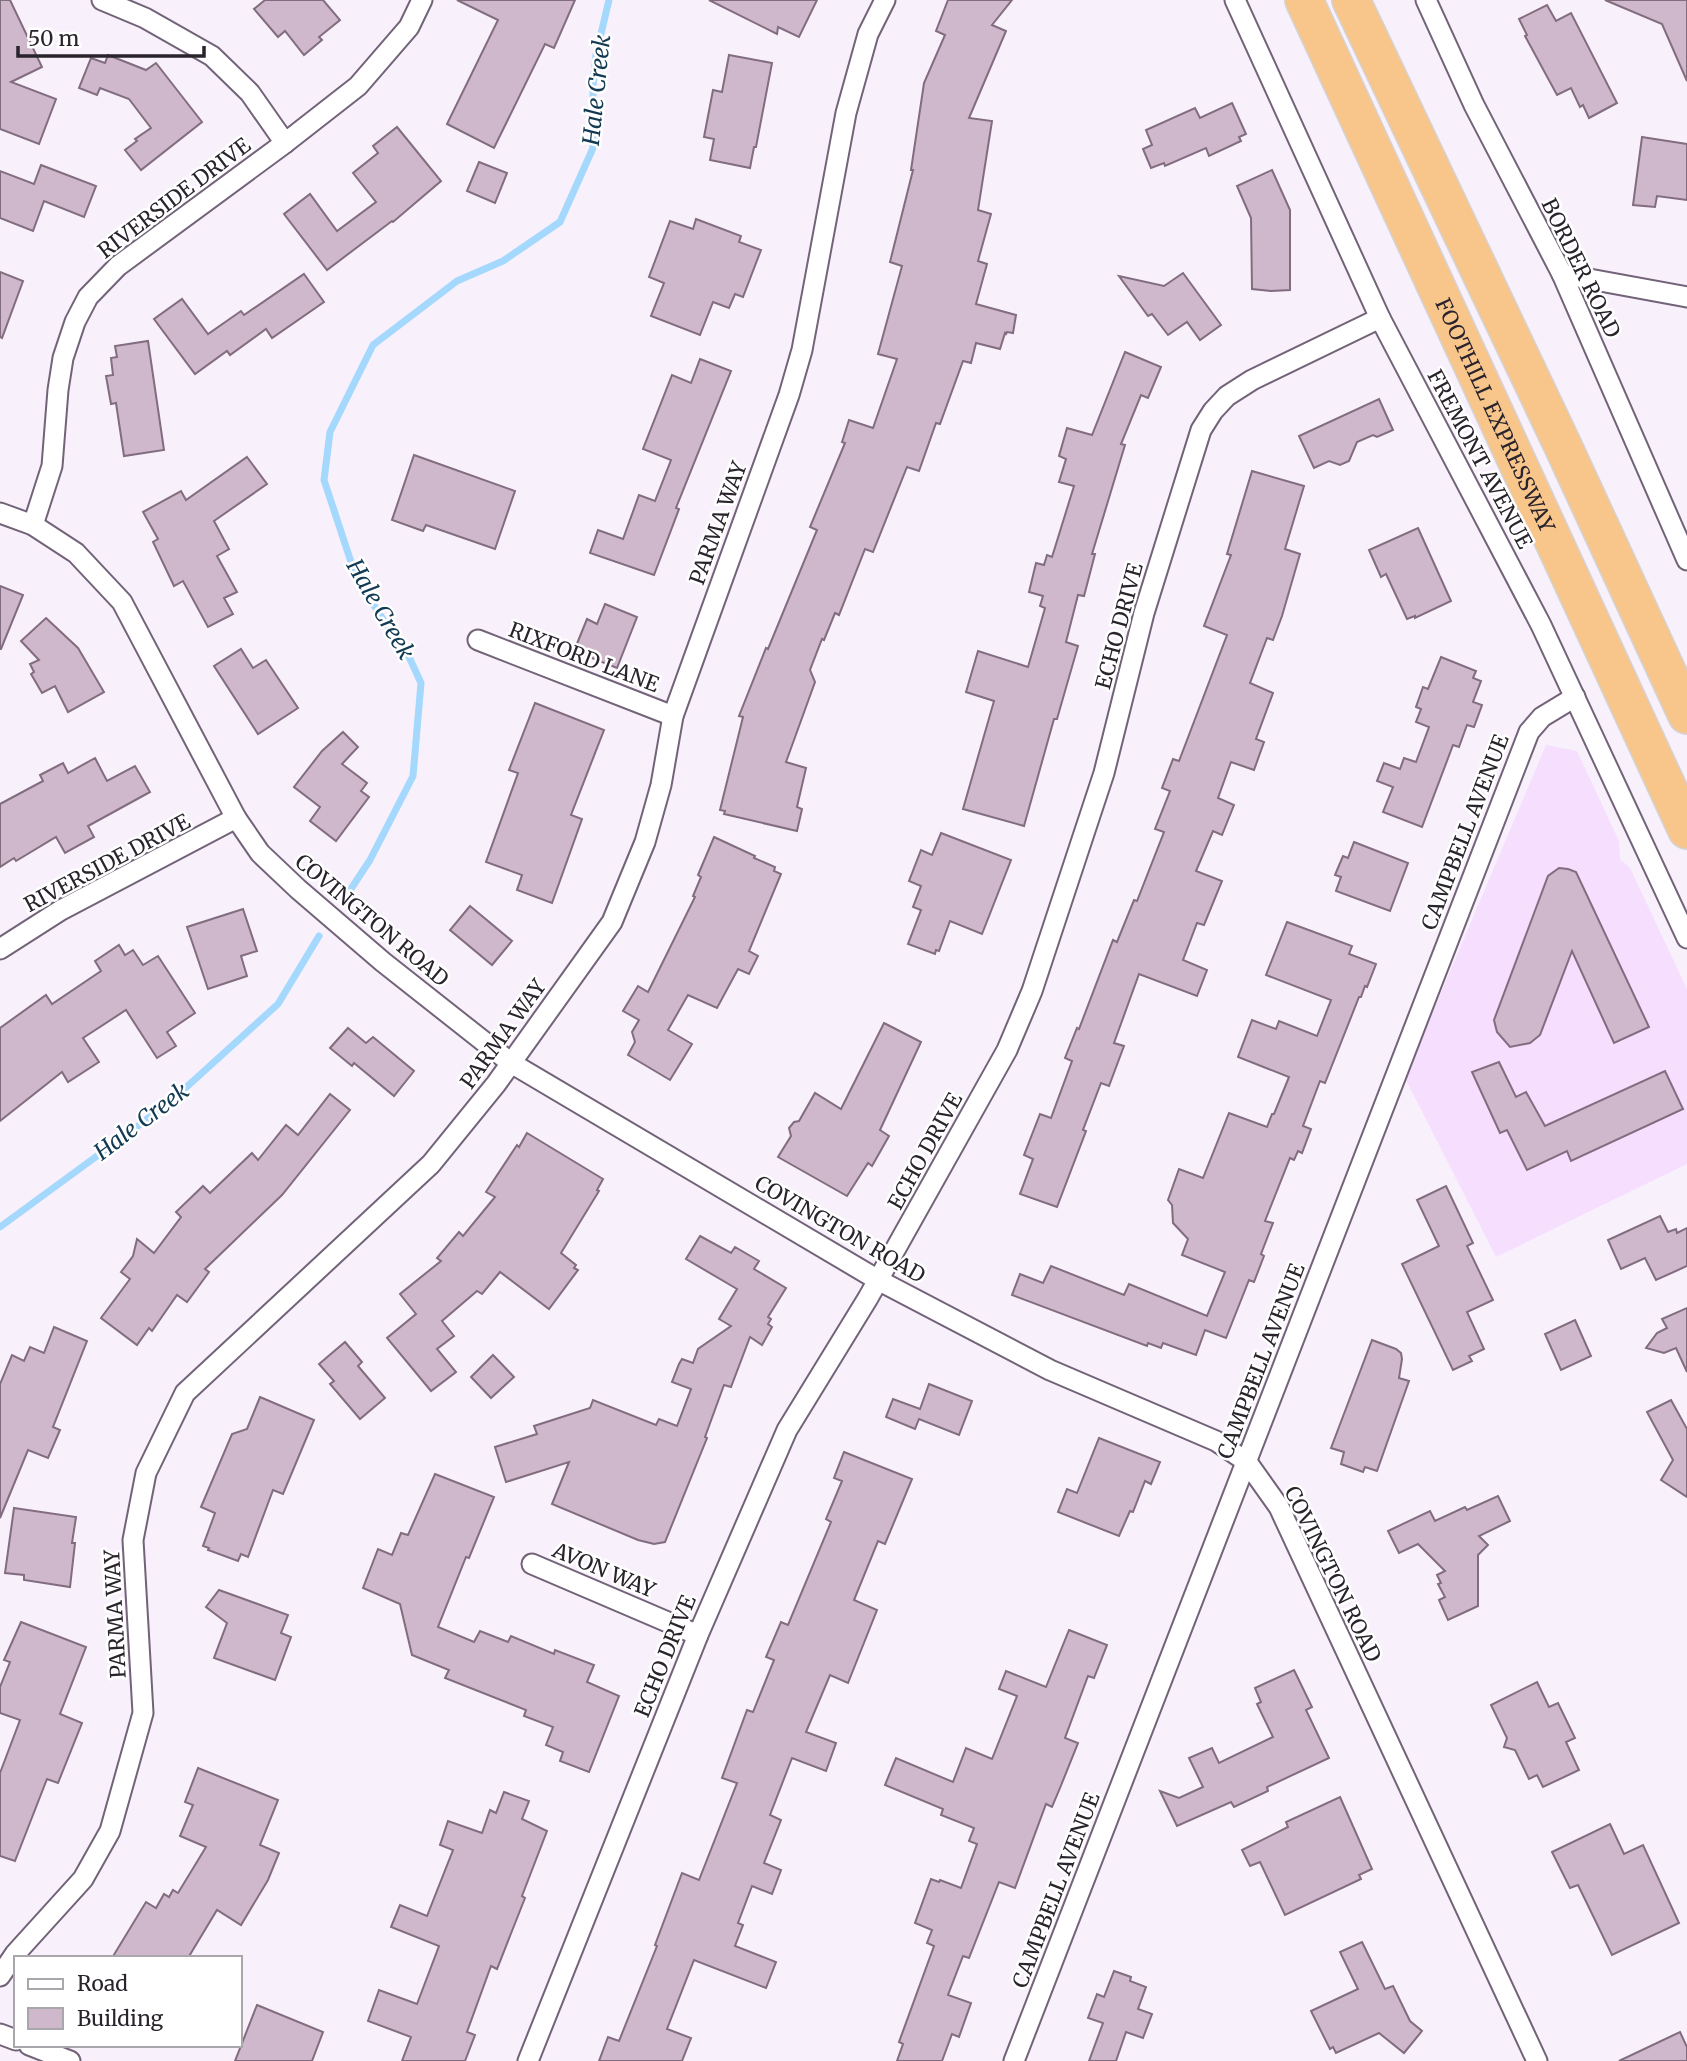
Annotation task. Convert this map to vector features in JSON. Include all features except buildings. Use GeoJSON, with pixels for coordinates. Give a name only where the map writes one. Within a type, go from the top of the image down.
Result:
{"type":"FeatureCollection","features":[{"type":"Feature","properties":{"kind":"highway","name":"FOOTHILL EXPRESSWAY"},"geometry":{"type":"LineString","coordinates":[[1304,0],[1687,830]]}},
{"type":"Feature","properties":{"kind":"highway"},"geometry":{"type":"LineString","coordinates":[[1351,0],[1562,444],[1687,715]]}},
{"type":"Feature","properties":{"kind":"street"},"geometry":{"type":"LineString","coordinates":[[102,0],[145,18],[212,56],[250,93],[285,143]]}},
{"type":"Feature","properties":{"kind":"street","name":"RIVERSIDE DRIVE"},"geometry":{"type":"LineString","coordinates":[[33,525],[52,466],[63,358],[75,322],[88,297],[118,266],[358,86],[409,27],[422,0]]}},
{"type":"Feature","properties":{"kind":"street","name":"PARMA WAY"},"geometry":{"type":"LineString","coordinates":[[0,1976],[15,1954],[83,1879],[110,1831],[143,1713],[133,1540],[146,1473],[185,1393],[431,1164],[496,1084],[612,922],[645,842],[662,785],[673,716],[789,395],[802,350],[846,113],[867,34],[885,0]]}},
{"type":"Feature","properties":{"kind":"street","name":"FREMONT AVENUE"},"geometry":{"type":"LineString","coordinates":[[1235,0],[1380,318],[1541,625],[1687,938]]}},
{"type":"Feature","properties":{"kind":"street","name":"BORDER ROAD"},"geometry":{"type":"LineString","coordinates":[[1426,0],[1474,105],[1562,274],[1687,560]]}},
{"type":"Feature","properties":{"kind":"street"},"geometry":{"type":"LineString","coordinates":[[1562,274],[1687,297]]}},
{"type":"Feature","properties":{"kind":"street","name":"ECHO DRIVE"},"geometry":{"type":"LineString","coordinates":[[528,2061],[698,1634],[787,1430],[878,1280],[1007,1050],[1032,991],[1104,773],[1144,613],[1201,430],[1227,396],[1244,385],[1380,318]]}},
{"type":"Feature","properties":{"kind":"street","name":"COVINGTON ROAD"},"geometry":{"type":"LineString","coordinates":[[0,513],[33,525],[76,552],[122,602],[236,818],[260,853],[383,962],[511,1063],[878,1280],[1050,1370],[1216,1441],[1247,1462],[1279,1507],[1536,2061]]}},
{"type":"Feature","properties":{"kind":"street","name":"RIXFORD LANE"},"geometry":{"type":"LineString","coordinates":[[478,640],[673,716]]}},
{"type":"Feature","properties":{"kind":"street","name":"CAMPBELL AVENUE"},"geometry":{"type":"LineString","coordinates":[[1014,2061],[1529,732],[1542,717],[1575,697]]}},
{"type":"Feature","properties":{"kind":"street","name":"RIVERSIDE DRIVE"},"geometry":{"type":"LineString","coordinates":[[0,949],[61,910],[236,818]]}},
{"type":"Feature","properties":{"kind":"street","name":"AVON WAY"},"geometry":{"type":"LineString","coordinates":[[532,1564],[698,1634]]}},
{"type":"Feature","properties":{"kind":"street"},"geometry":{"type":"LineString","coordinates":[[34,2047],[70,2061]]}},
{"type":"Feature","properties":{"kind":"shaded area"},"geometry":{"type":"Polygon","coordinates":[[[1546,745],[1577,751],[1619,841],[1620,859],[1630,868],[1687,989],[1687,1164],[1496,1257],[1405,1078],[1546,745]]]}},
{"type":"Feature","properties":{"kind":"waterway","name":"Hale Creek"},"geometry":{"type":"LineString","coordinates":[[343,901],[370,860],[413,776],[421,683],[405,648],[388,627],[354,571],[324,480],[330,432],[373,345],[457,281],[503,261],[560,222],[593,148],[596,55],[609,0]]}},
{"type":"Feature","properties":{"kind":"waterway","name":"Hale Creek"},"geometry":{"type":"LineString","coordinates":[[0,1227],[181,1092],[278,1004],[319,936]]}}]}
